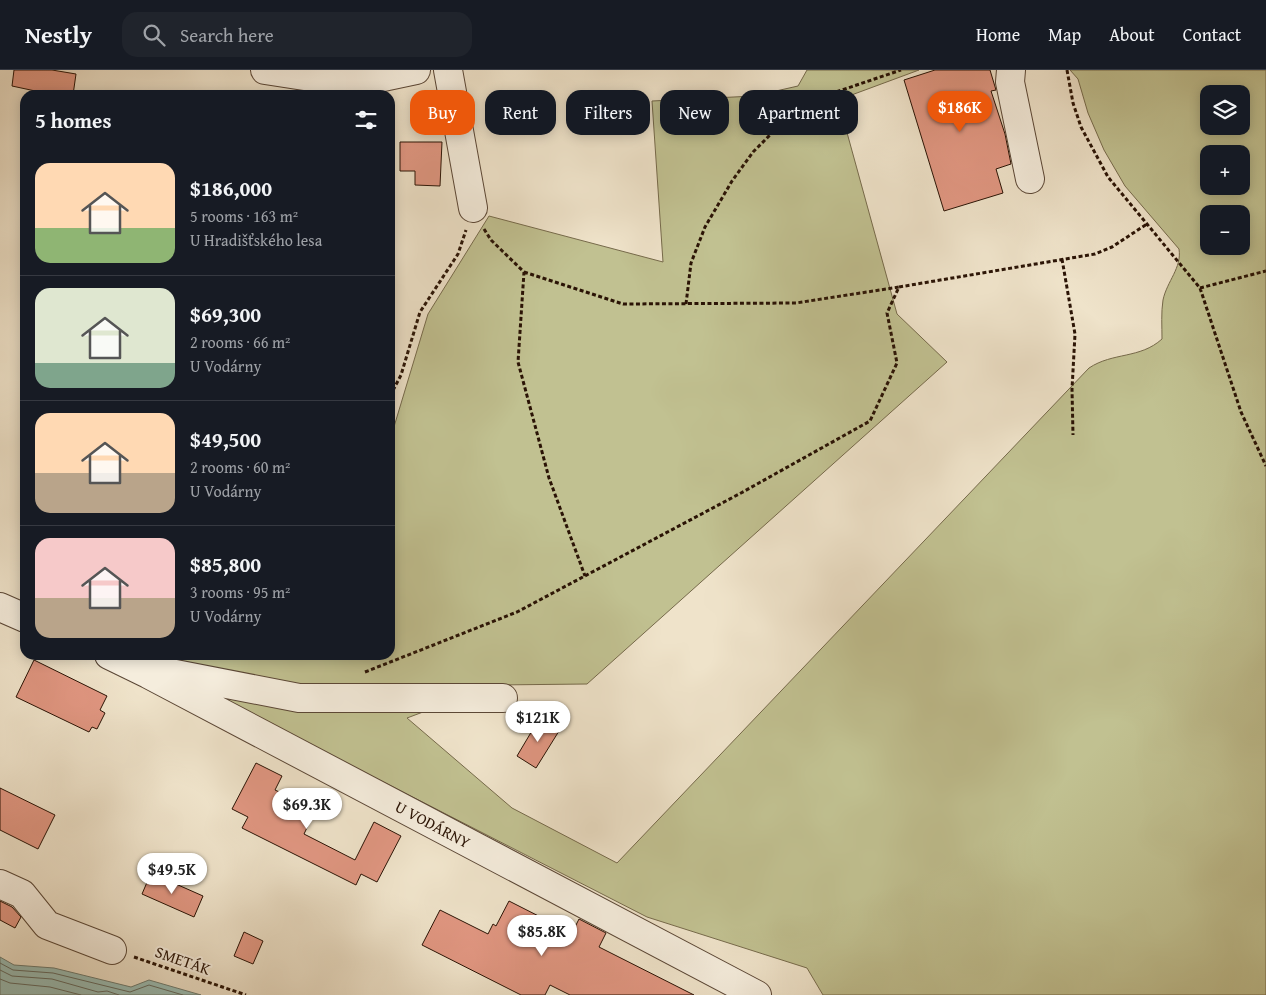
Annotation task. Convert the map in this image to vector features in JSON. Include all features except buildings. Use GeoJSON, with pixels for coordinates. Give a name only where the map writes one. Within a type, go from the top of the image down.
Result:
{"type":"FeatureCollection","features":[{"type":"Feature","properties":{"kind":"street"},"geometry":{"type":"LineString","coordinates":[[265,70],[304,76],[383,77],[416,70]]}},
{"type":"Feature","properties":{"kind":"street"},"geometry":{"type":"LineString","coordinates":[[448,70],[474,208]]}},
{"type":"Feature","properties":{"kind":"street"},"geometry":{"type":"LineString","coordinates":[[1011,70],[1010,82],[1030,179]]}},
{"type":"Feature","properties":{"kind":"street"},"geometry":{"type":"LineString","coordinates":[[0,607],[20,616]]}},
{"type":"Feature","properties":{"kind":"street"},"geometry":{"type":"LineString","coordinates":[[119,660],[299,698],[503,698]]}},
{"type":"Feature","properties":{"kind":"street","name":"U VODÁRNY"},"geometry":{"type":"LineString","coordinates":[[119,660],[757,995]]}},
{"type":"Feature","properties":{"kind":"street"},"geometry":{"type":"LineString","coordinates":[[0,884],[22,894],[47,924],[112,950]]}},
{"type":"Feature","properties":{"kind":"path"},"geometry":{"type":"LineString","coordinates":[[686,304],[691,263],[705,227],[732,181],[752,152],[776,129],[830,94],[901,70]]}},
{"type":"Feature","properties":{"kind":"path"},"geometry":{"type":"LineString","coordinates":[[1067,70],[1072,102],[1081,127],[1108,177],[1200,288],[1241,412],[1266,466]]}},
{"type":"Feature","properties":{"kind":"path"},"geometry":{"type":"LineString","coordinates":[[474,208],[490,240],[524,272],[623,304],[796,303],[1095,254],[1112,247],[1147,224]]}},
{"type":"Feature","properties":{"kind":"path"},"geometry":{"type":"LineString","coordinates":[[395,386],[401,375],[420,312],[458,254],[474,208]]}},
{"type":"Feature","properties":{"kind":"path"},"geometry":{"type":"LineString","coordinates":[[1062,259],[1075,334],[1072,389],[1073,436]]}},
{"type":"Feature","properties":{"kind":"path"},"geometry":{"type":"LineString","coordinates":[[1200,288],[1266,271]]}},
{"type":"Feature","properties":{"kind":"path"},"geometry":{"type":"LineString","coordinates":[[524,272],[518,362],[549,478],[585,576]]}},
{"type":"Feature","properties":{"kind":"path"},"geometry":{"type":"LineString","coordinates":[[363,673],[517,612],[741,493],[870,421],[897,363],[887,313],[899,287]]}},
{"type":"Feature","properties":{"kind":"path","name":"SMETÁK"},"geometry":{"type":"LineString","coordinates":[[112,950],[246,995]]}},
{"type":"Feature","properties":{"kind":"green space"},"geometry":{"type":"Polygon","coordinates":[[[807,70],[919,70],[858,93],[858,90],[780,90],[798,86],[807,70]]]}},
{"type":"Feature","properties":{"kind":"green space"},"geometry":{"type":"Polygon","coordinates":[[[1070,70],[1266,70],[1266,995],[823,995],[807,968],[647,917],[223,700],[151,660],[395,660],[395,423],[428,314],[489,216],[663,262],[652,101],[660,101],[660,135],[729,135],[729,97],[739,97],[739,135],[848,135],[897,314],[947,362],[587,684],[495,685],[407,718],[512,808],[617,863],[1089,368],[1107,360],[1145,350],[1162,339],[1163,300],[1178,262],[1179,249],[1125,186],[1104,150],[1088,113],[1078,79],[1070,70]]]}},
{"type":"Feature","properties":{"kind":"water"},"geometry":{"type":"Polygon","coordinates":[[[0,957],[14,965],[54,968],[131,987],[149,980],[201,995],[0,995],[0,957]]]}}]}
